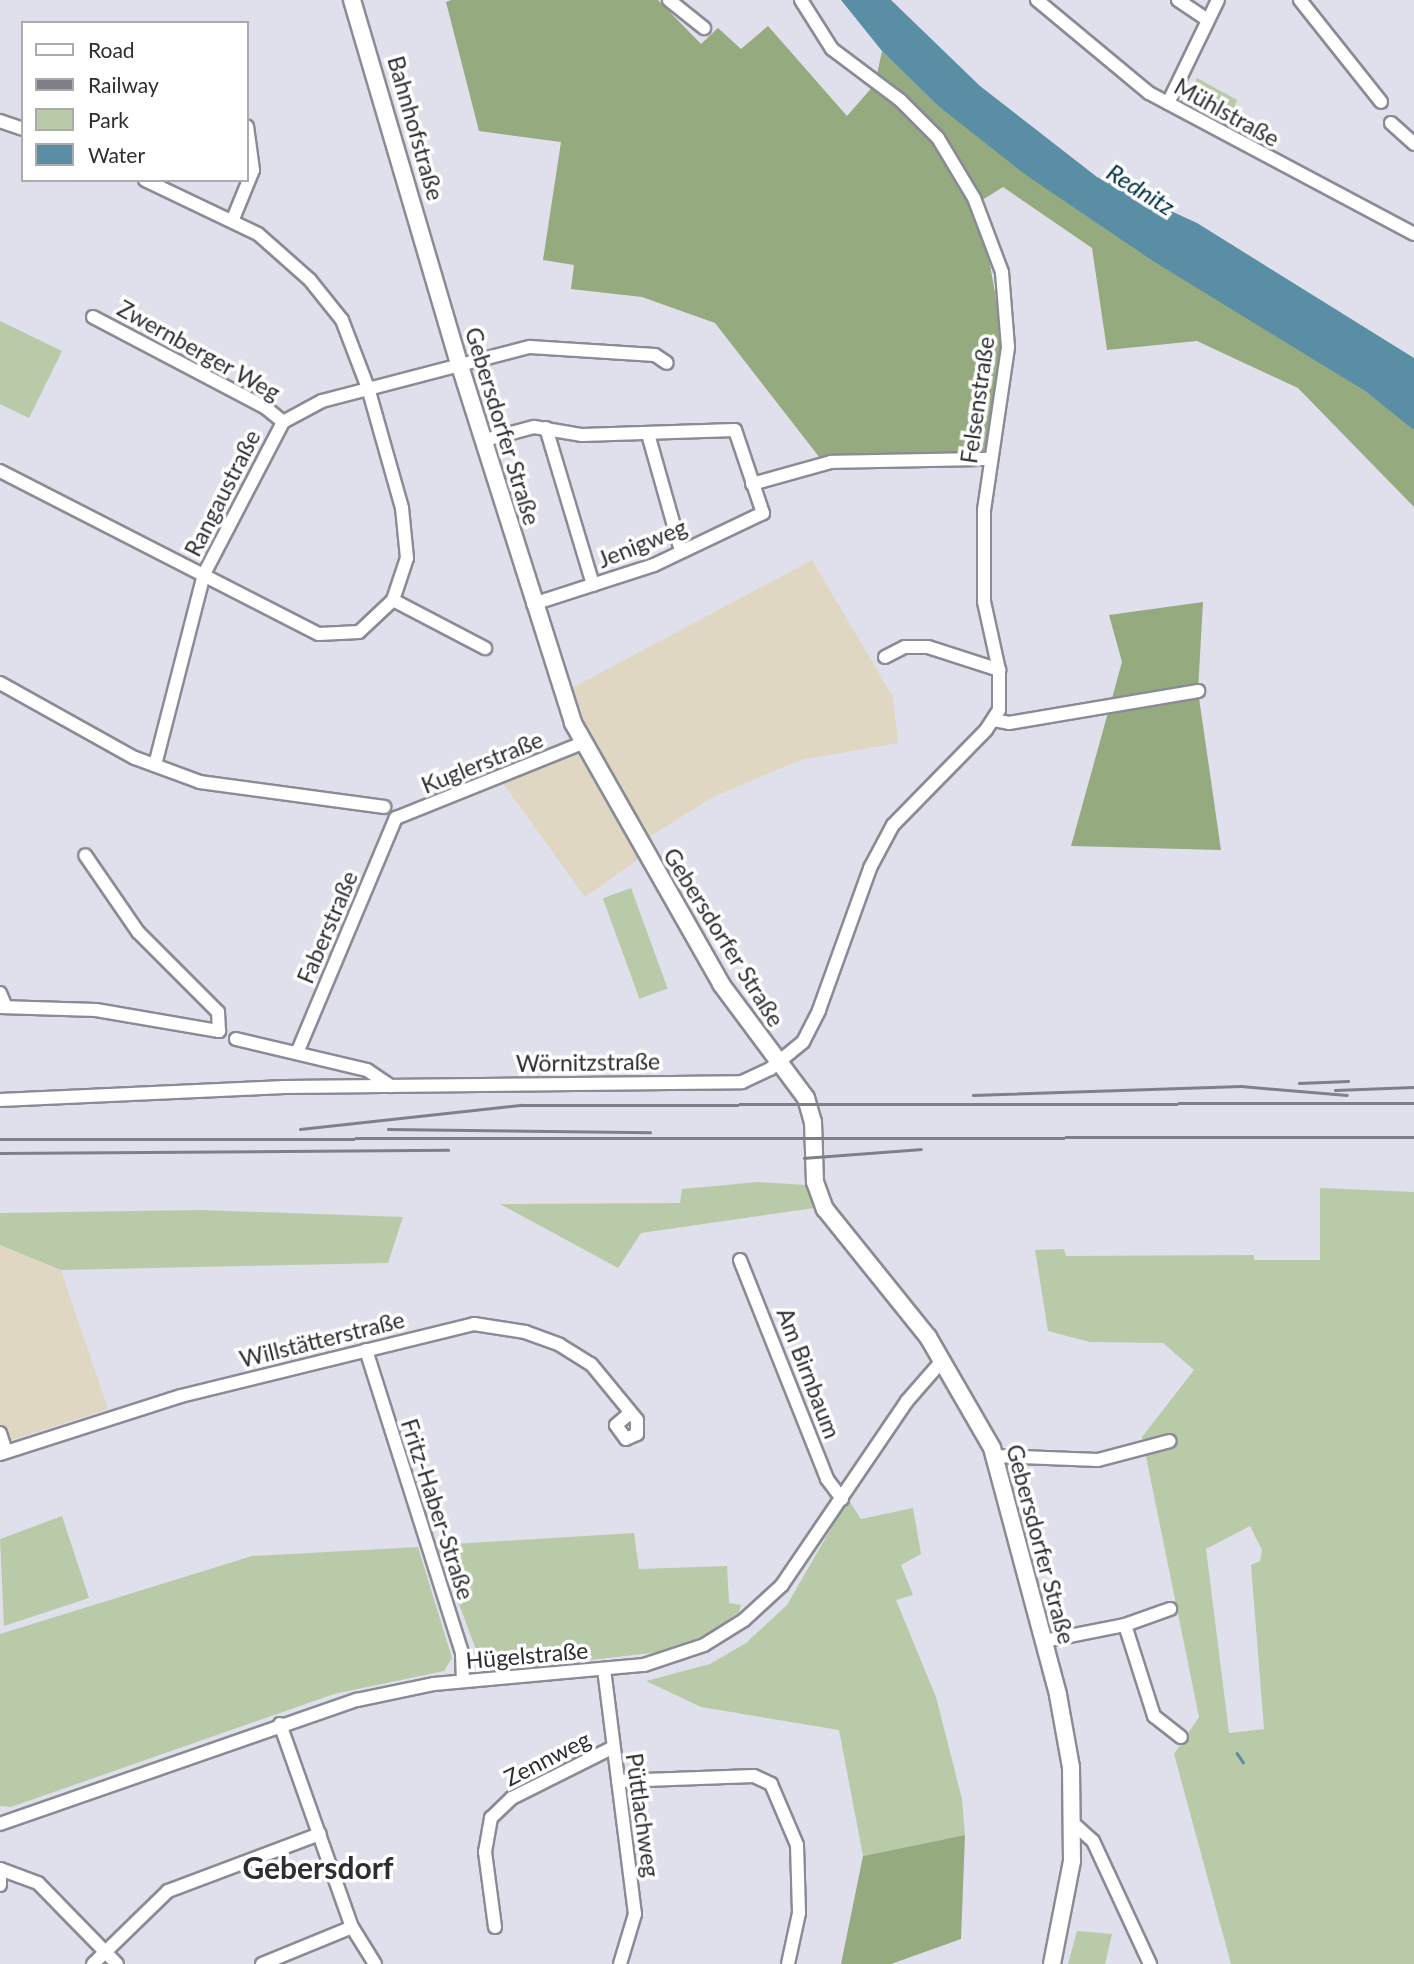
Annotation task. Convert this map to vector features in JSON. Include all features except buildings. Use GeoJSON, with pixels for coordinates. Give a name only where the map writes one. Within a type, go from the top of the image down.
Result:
{"type":"FeatureCollection","features":[{"type":"Feature","properties":{"kind":"main road","name":"Bahnhofstraße"},"geometry":{"type":"LineString","coordinates":[[352,0],[433,268]]}},
{"type":"Feature","properties":{"kind":"main road","name":"Gebersdorfer Straße"},"geometry":{"type":"LineString","coordinates":[[433,268],[533,604],[583,743],[720,984],[780,1062],[808,1105],[815,1182],[825,1209],[919,1325],[995,1456],[1044,1641],[1070,1754],[1074,1824],[1068,1895],[1052,1964]]}},
{"type":"Feature","properties":{"kind":"street"},"geometry":{"type":"LineString","coordinates":[[669,0],[704,28]]}},
{"type":"Feature","properties":{"kind":"street","name":"Felsenstraße"},"geometry":{"type":"LineString","coordinates":[[801,0],[832,49],[876,83],[938,138],[974,198],[996,253],[1005,287],[1008,346],[988,459],[984,602],[999,670],[1001,692],[994,720]]}},
{"type":"Feature","properties":{"kind":"street","name":"Mühlstraße"},"geometry":{"type":"LineString","coordinates":[[1037,0],[1134,82],[1168,103],[1414,234]]}},
{"type":"Feature","properties":{"kind":"street"},"geometry":{"type":"LineString","coordinates":[[1178,0],[1208,20]]}},
{"type":"Feature","properties":{"kind":"street"},"geometry":{"type":"LineString","coordinates":[[1168,103],[1218,0]]}},
{"type":"Feature","properties":{"kind":"street"},"geometry":{"type":"LineString","coordinates":[[1300,0],[1381,102]]}},
{"type":"Feature","properties":{"kind":"street"},"geometry":{"type":"LineString","coordinates":[[0,121],[21,128]]}},
{"type":"Feature","properties":{"kind":"street"},"geometry":{"type":"LineString","coordinates":[[1391,123],[1414,144]]}},
{"type":"Feature","properties":{"kind":"street"},"geometry":{"type":"LineString","coordinates":[[233,219],[253,170],[248,134]]}},
{"type":"Feature","properties":{"kind":"street"},"geometry":{"type":"LineString","coordinates":[[0,471],[319,634],[338,637],[374,624],[393,600],[402,579],[407,540],[369,388],[353,342],[323,294],[274,247],[233,219],[150,182]]}},
{"type":"Feature","properties":{"kind":"street","name":"Zwernberger Weg"},"geometry":{"type":"LineString","coordinates":[[93,317],[266,408],[283,422]]}},
{"type":"Feature","properties":{"kind":"street","name":"Rangaustraße"},"geometry":{"type":"LineString","coordinates":[[155,765],[204,574],[283,422],[322,401],[550,345],[655,355],[667,363]]}},
{"type":"Feature","properties":{"kind":"street"},"geometry":{"type":"LineString","coordinates":[[485,440],[546,428],[582,435],[735,430],[752,484],[831,462],[988,459]]}},
{"type":"Feature","properties":{"kind":"street"},"geometry":{"type":"LineString","coordinates":[[546,428],[593,585]]}},
{"type":"Feature","properties":{"kind":"street"},"geometry":{"type":"LineString","coordinates":[[648,434],[681,551]]}},
{"type":"Feature","properties":{"kind":"street","name":"Jenigweg"},"geometry":{"type":"LineString","coordinates":[[533,604],[593,585],[681,551],[763,513],[752,484]]}},
{"type":"Feature","properties":{"kind":"street"},"geometry":{"type":"LineString","coordinates":[[393,600],[485,648]]}},
{"type":"Feature","properties":{"kind":"street"},"geometry":{"type":"LineString","coordinates":[[885,657],[905,647],[928,647],[999,670]]}},
{"type":"Feature","properties":{"kind":"street"},"geometry":{"type":"LineString","coordinates":[[0,683],[155,765],[244,792],[367,801],[384,807]]}},
{"type":"Feature","properties":{"kind":"street"},"geometry":{"type":"LineString","coordinates":[[780,1062],[803,1042],[820,1010],[870,868],[893,825],[994,720],[1009,723],[1198,691]]}},
{"type":"Feature","properties":{"kind":"street","name":"Kuglerstraße"},"geometry":{"type":"LineString","coordinates":[[396,818],[583,743]]}},
{"type":"Feature","properties":{"kind":"street","name":"Faberstraße"},"geometry":{"type":"LineString","coordinates":[[297,1053],[396,818]]}},
{"type":"Feature","properties":{"kind":"street"},"geometry":{"type":"LineString","coordinates":[[0,993],[3,1007],[96,1010],[219,1031],[218,1012],[138,932],[85,855]]}},
{"type":"Feature","properties":{"kind":"street"},"geometry":{"type":"LineString","coordinates":[[236,1039],[367,1070],[391,1086]]}},
{"type":"Feature","properties":{"kind":"street","name":"Wörnitzstraße"},"geometry":{"type":"LineString","coordinates":[[0,1100],[391,1086],[741,1082],[780,1062]]}},
{"type":"Feature","properties":{"kind":"street","name":"Am Birnbaum"},"geometry":{"type":"LineString","coordinates":[[740,1260],[827,1479],[842,1499]]}},
{"type":"Feature","properties":{"kind":"street","name":"Willstätterstraße"},"geometry":{"type":"LineString","coordinates":[[3,1452],[181,1396],[474,1324],[525,1332],[591,1364],[610,1382],[628,1415]]}},
{"type":"Feature","properties":{"kind":"street","name":"Fritz-Haber-Straße"},"geometry":{"type":"LineString","coordinates":[[366,1350],[462,1653],[463,1681]]}},
{"type":"Feature","properties":{"kind":"street","name":"Hügelstraße"},"geometry":{"type":"LineString","coordinates":[[0,1824],[281,1724],[383,1693],[463,1681],[604,1669],[676,1657],[737,1625],[786,1579],[907,1401],[941,1362]]}},
{"type":"Feature","properties":{"kind":"street"},"geometry":{"type":"LineString","coordinates":[[0,1433],[3,1452]]}},
{"type":"Feature","properties":{"kind":"street"},"geometry":{"type":"LineString","coordinates":[[995,1456],[1098,1460],[1170,1441]]}},
{"type":"Feature","properties":{"kind":"street"},"geometry":{"type":"LineString","coordinates":[[1044,1641],[1125,1625],[1170,1609]]}},
{"type":"Feature","properties":{"kind":"street"},"geometry":{"type":"LineString","coordinates":[[1125,1625],[1154,1716],[1181,1737]]}},
{"type":"Feature","properties":{"kind":"street","name":"Püttlachweg"},"geometry":{"type":"LineString","coordinates":[[604,1669],[635,1914],[620,1964]]}},
{"type":"Feature","properties":{"kind":"street"},"geometry":{"type":"LineString","coordinates":[[281,1724],[352,1927],[375,1964]]}},
{"type":"Feature","properties":{"kind":"street","name":"Zennweg"},"geometry":{"type":"LineString","coordinates":[[495,1927],[485,1852],[491,1818],[512,1798],[612,1748]]}},
{"type":"Feature","properties":{"kind":"street"},"geometry":{"type":"LineString","coordinates":[[618,1782],[754,1776],[771,1784],[797,1845],[799,1911],[788,1964]]}},
{"type":"Feature","properties":{"kind":"street"},"geometry":{"type":"LineString","coordinates":[[1074,1824],[1093,1841],[1150,1964]]}},
{"type":"Feature","properties":{"kind":"street"},"geometry":{"type":"LineString","coordinates":[[93,1964],[104,1950],[168,1891],[320,1834]]}},
{"type":"Feature","properties":{"kind":"street"},"geometry":{"type":"LineString","coordinates":[[0,1885],[0,1869],[38,1883],[117,1964]]}},
{"type":"Feature","properties":{"kind":"street"},"geometry":{"type":"LineString","coordinates":[[262,1964],[352,1927]]}},
{"type":"Feature","properties":{"kind":"shaded area"},"geometry":{"type":"Polygon","coordinates":[[[812,560],[893,697],[898,743],[801,760],[715,796],[652,835],[637,860],[585,897],[502,782],[595,744],[570,689],[812,560]]]}},
{"type":"Feature","properties":{"kind":"shaded area"},"geometry":{"type":"Polygon","coordinates":[[[0,1245],[61,1270],[108,1409],[0,1444],[0,1245]]]}},
{"type":"Feature","properties":{"kind":"green space"},"geometry":{"type":"Polygon","coordinates":[[[658,0],[701,44],[718,28],[741,49],[768,26],[847,116],[875,84],[882,51],[937,105],[1105,228],[1365,391],[1408,424],[1414,430],[1414,507],[1298,388],[1197,341],[1107,350],[1092,248],[1003,187],[979,202],[1005,350],[984,456],[820,458],[715,323],[642,297],[571,289],[574,265],[543,260],[561,142],[479,131],[446,2],[658,0]]]}},
{"type":"Feature","properties":{"kind":"green space"},"geometry":{"type":"Polygon","coordinates":[[[1197,78],[1237,100],[1231,117],[1187,96],[1197,78]]]}},
{"type":"Feature","properties":{"kind":"green space"},"geometry":{"type":"Polygon","coordinates":[[[0,321],[62,351],[29,418],[0,404],[0,321]]]}},
{"type":"Feature","properties":{"kind":"green space"},"geometry":{"type":"Polygon","coordinates":[[[1203,602],[1198,691],[1221,850],[1071,846],[1122,662],[1109,615],[1203,602]]]}},
{"type":"Feature","properties":{"kind":"green space"},"geometry":{"type":"Polygon","coordinates":[[[631,888],[668,989],[639,999],[603,898],[631,888]]]}},
{"type":"Feature","properties":{"kind":"green space"},"geometry":{"type":"Polygon","coordinates":[[[758,1182],[806,1185],[814,1208],[641,1233],[618,1268],[500,1204],[680,1203],[682,1189],[758,1182]]]}},
{"type":"Feature","properties":{"kind":"green space"},"geometry":{"type":"Polygon","coordinates":[[[1320,1188],[1414,1192],[1414,1964],[1231,1964],[1174,1754],[1199,1717],[1142,1437],[1194,1370],[1163,1343],[1090,1342],[1048,1331],[1035,1250],[1064,1249],[1066,1256],[1254,1255],[1254,1260],[1320,1260],[1320,1188]],[[1250,1526],[1206,1549],[1229,1733],[1264,1729],[1251,1565],[1260,1561],[1262,1550],[1250,1526]]]}},
{"type":"Feature","properties":{"kind":"green space"},"geometry":{"type":"Polygon","coordinates":[[[201,1210],[403,1217],[388,1263],[61,1270],[0,1245],[0,1213],[201,1210]]]}},
{"type":"Feature","properties":{"kind":"green space"},"geometry":{"type":"Polygon","coordinates":[[[848,1499],[861,1519],[913,1508],[921,1554],[901,1565],[913,1595],[896,1600],[936,1697],[962,1799],[965,1835],[863,1856],[839,1730],[701,1707],[646,1681],[710,1664],[746,1643],[787,1605],[848,1499]]]}},
{"type":"Feature","properties":{"kind":"green space"},"geometry":{"type":"Polygon","coordinates":[[[62,1516],[89,1598],[4,1626],[0,1539],[62,1516]]]}},
{"type":"Feature","properties":{"kind":"green space"},"geometry":{"type":"Polygon","coordinates":[[[634,1533],[639,1569],[727,1566],[729,1603],[741,1605],[739,1612],[708,1634],[660,1652],[539,1666],[517,1661],[481,1663],[437,1545],[634,1533]]]}},
{"type":"Feature","properties":{"kind":"green space"},"geometry":{"type":"Polygon","coordinates":[[[418,1547],[452,1658],[444,1671],[334,1694],[11,1807],[0,1806],[0,1634],[252,1556],[418,1547]]]}},
{"type":"Feature","properties":{"kind":"green space"},"geometry":{"type":"Polygon","coordinates":[[[965,1835],[961,1939],[891,1964],[841,1964],[863,1856],[965,1835]]]}},
{"type":"Feature","properties":{"kind":"green space"},"geometry":{"type":"Polygon","coordinates":[[[1077,1931],[1112,1934],[1105,1964],[1068,1964],[1077,1931]]]}},
{"type":"Feature","properties":{"kind":"water"},"geometry":{"type":"Polygon","coordinates":[[[841,0],[891,0],[980,86],[1097,177],[1197,223],[1414,358],[1414,430],[1365,391],[1153,261],[1026,175],[937,105],[882,51],[841,0]]]}},
{"type":"Feature","properties":{"kind":"waterway"},"geometry":{"type":"LineString","coordinates":[[1237,1753],[1243,1762]]}},
{"type":"Feature","properties":{"kind":"railway"},"geometry":{"type":"LineString","coordinates":[[1299,1083],[1348,1081]]}},
{"type":"Feature","properties":{"kind":"railway"},"geometry":{"type":"LineString","coordinates":[[973,1095],[1241,1086],[1347,1095]]}},
{"type":"Feature","properties":{"kind":"railway"},"geometry":{"type":"LineString","coordinates":[[1335,1090],[1414,1087]]}},
{"type":"Feature","properties":{"kind":"railway"},"geometry":{"type":"LineString","coordinates":[[300,1129],[522,1105],[1414,1103]]}},
{"type":"Feature","properties":{"kind":"railway"},"geometry":{"type":"LineString","coordinates":[[388,1129],[650,1132]]}},
{"type":"Feature","properties":{"kind":"railway"},"geometry":{"type":"LineString","coordinates":[[0,1139],[1414,1137]]}},
{"type":"Feature","properties":{"kind":"railway"},"geometry":{"type":"LineString","coordinates":[[804,1158],[921,1149]]}},
{"type":"Feature","properties":{"kind":"railway"},"geometry":{"type":"LineString","coordinates":[[0,1153],[448,1150]]}},
{"type":"Feature","properties":{"kind":"district","name":"Gebersdorf"},"geometry":{"type":"Point","coordinates":[318,1867]}},
{"type":"Feature","properties":{"kind":"water label","name":"Rednitz"},"geometry":{"type":"Point","coordinates":[1141,189]}}]}
